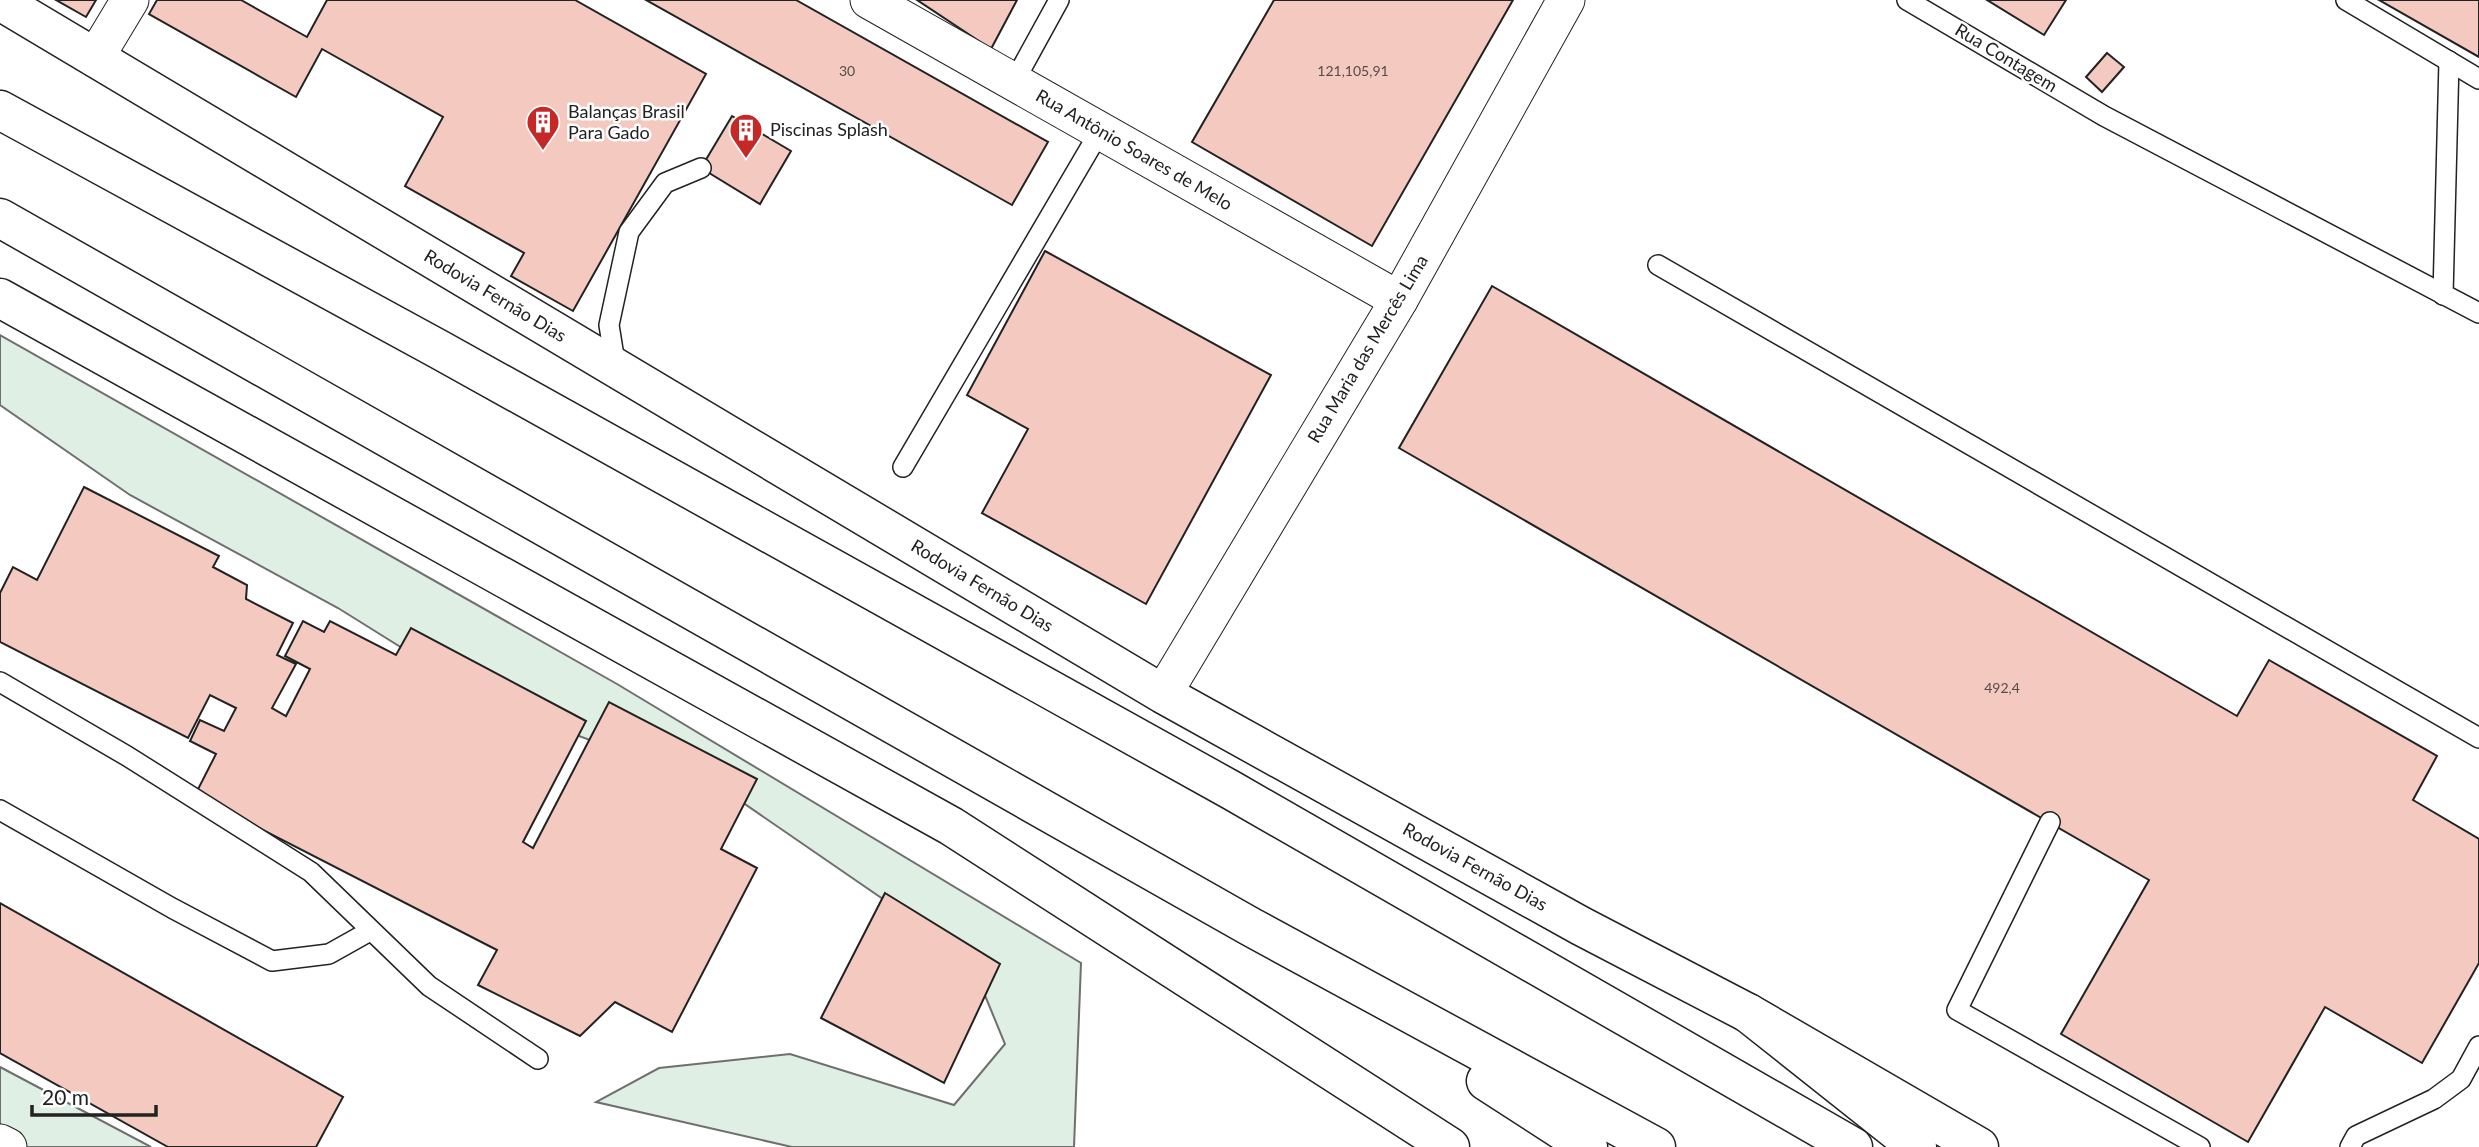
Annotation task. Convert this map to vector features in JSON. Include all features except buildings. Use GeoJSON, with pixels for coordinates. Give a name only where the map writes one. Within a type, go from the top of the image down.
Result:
{"type":"FeatureCollection","features":[{"type":"Feature","properties":{"kind":"main road","name":"Rodovia Fernão Dias"},"geometry":{"type":"LineString","coordinates":[[0,1],[1163,694],[1581,926],[1748,1013],[1979,1147]]}},
{"type":"Feature","properties":{"kind":"main road"},"geometry":{"type":"LineString","coordinates":[[0,110],[440,350],[1206,777],[1853,1147]]}},
{"type":"Feature","properties":{"kind":"main road"},"geometry":{"type":"LineString","coordinates":[[0,218],[1235,918],[1656,1147]]}},
{"type":"Feature","properties":{"kind":"main road"},"geometry":{"type":"LineString","coordinates":[[0,298],[951,826],[1450,1147]]}},
{"type":"Feature","properties":{"kind":"main road"},"geometry":{"type":"LineString","coordinates":[[1235,918],[1588,1147]]}},
{"type":"Feature","properties":{"kind":"main road"},"geometry":{"type":"LineString","coordinates":[[1748,1013],[1917,1147]]}},
{"type":"Feature","properties":{"kind":"street"},"geometry":{"type":"LineString","coordinates":[[95,58],[130,0]]}},
{"type":"Feature","properties":{"kind":"street","name":"Rua Antônio Soares de Melo"},"geometry":{"type":"LineString","coordinates":[[869,0],[1399,300]]}},
{"type":"Feature","properties":{"kind":"street","name":"Rua Maria das Mercês Lima"},"geometry":{"type":"LineString","coordinates":[[1163,694],[1399,300],[1566,0]]}},
{"type":"Feature","properties":{"kind":"street"},"geometry":{"type":"LineString","coordinates":[[0,1143],[8,1147]]}},
{"type":"Feature","properties":{"kind":"lane"},"geometry":{"type":"LineString","coordinates":[[1014,82],[1059,0]]}},
{"type":"Feature","properties":{"kind":"lane","name":"Rua Contagem"},"geometry":{"type":"LineString","coordinates":[[1907,0],[2104,116],[2479,313]]}},
{"type":"Feature","properties":{"kind":"lane"},"geometry":{"type":"LineString","coordinates":[[2346,0],[2479,79]]}},
{"type":"Feature","properties":{"kind":"lane"},"geometry":{"type":"LineString","coordinates":[[2444,295],[2449,61]]}},
{"type":"Feature","properties":{"kind":"lane"},"geometry":{"type":"LineString","coordinates":[[903,467],[1100,131]]}},
{"type":"Feature","properties":{"kind":"lane"},"geometry":{"type":"LineString","coordinates":[[617,369],[609,325],[629,232],[665,183],[701,168]]}},
{"type":"Feature","properties":{"kind":"lane"},"geometry":{"type":"LineString","coordinates":[[1658,265],[2479,738]]}},
{"type":"Feature","properties":{"kind":"lane"},"geometry":{"type":"LineString","coordinates":[[0,682],[127,756],[311,872],[429,986],[538,1059]]}},
{"type":"Feature","properties":{"kind":"lane"},"geometry":{"type":"LineString","coordinates":[[0,810],[172,908],[272,961],[329,954],[370,931]]}},
{"type":"Feature","properties":{"kind":"lane"},"geometry":{"type":"LineString","coordinates":[[2050,822],[1956,1010],[2200,1147]]}},
{"type":"Feature","properties":{"kind":"lane"},"geometry":{"type":"LineString","coordinates":[[2350,1147],[2356,1136],[2434,1099],[2461,1079],[2479,1046]]}},
{"type":"Feature","properties":{"kind":"green space"},"geometry":{"type":"Polygon","coordinates":[[[0,335],[617,684],[1081,963],[1074,1147],[792,1147],[596,1102],[659,1068],[790,1054],[954,1105],[1005,1044],[970,959],[723,789],[492,704],[338,608],[130,495],[0,405],[0,335]]]}},
{"type":"Feature","properties":{"kind":"green space"},"geometry":{"type":"Polygon","coordinates":[[[0,1067],[151,1147],[16,1147],[0,1138],[0,1067]]]}},
{"type":"Feature","properties":{"kind":"place","name":"Balanças Brasil Para Gado"},"geometry":{"type":"Point","coordinates":[543,152]}},
{"type":"Feature","properties":{"kind":"place","name":"Piscinas Splash"},"geometry":{"type":"Point","coordinates":[746,160]}}]}
